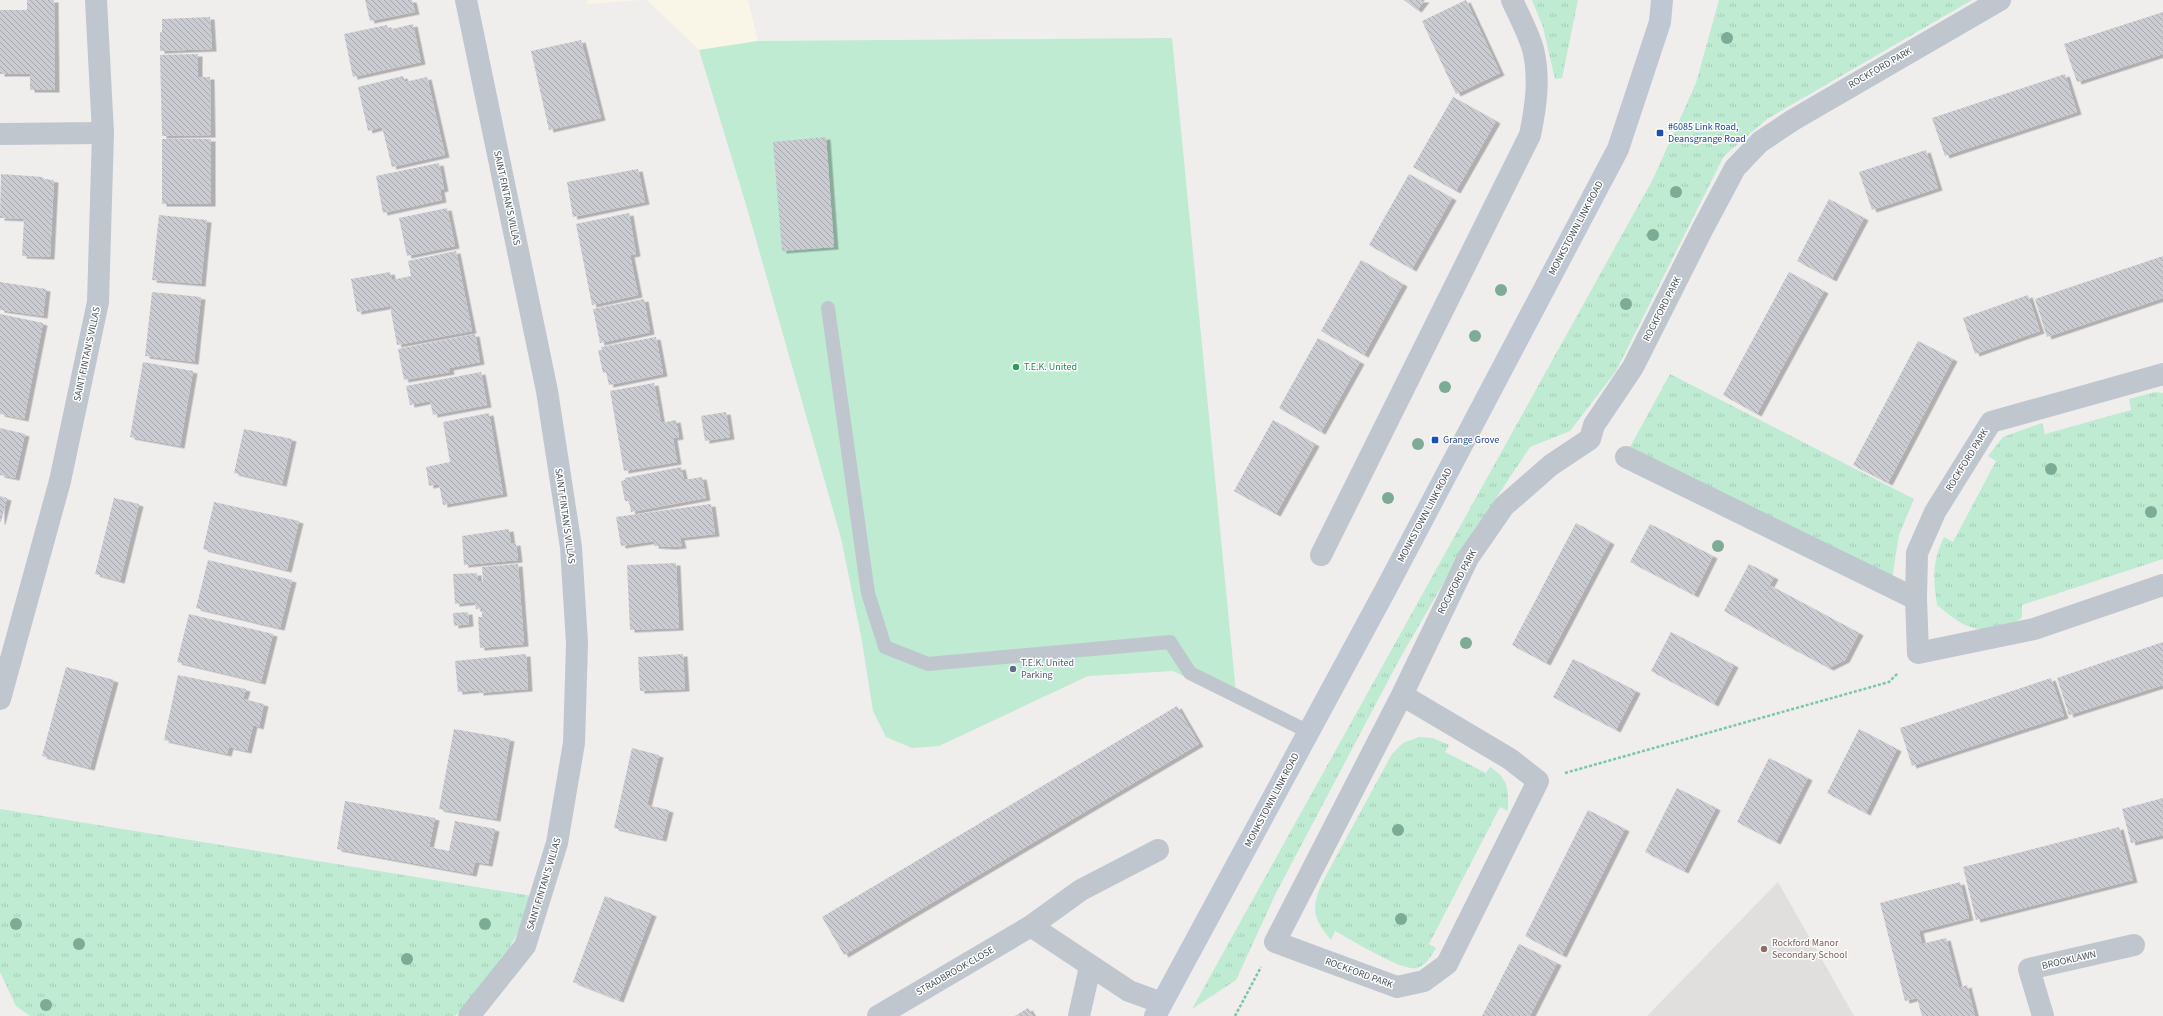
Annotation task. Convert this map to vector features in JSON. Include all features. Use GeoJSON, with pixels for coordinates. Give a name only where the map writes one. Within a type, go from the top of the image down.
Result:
{"type":"FeatureCollection","features":[{"type":"Feature","properties":{"kind":"street","name":"SAINT FINTAN'S VILLAS"},"geometry":{"type":"LineString","coordinates":[[0,699],[60,481],[98,302],[103,133],[96,0]]}},
{"type":"Feature","properties":{"kind":"street","name":"SAINT FINTAN'S VILLAS"},"geometry":{"type":"LineString","coordinates":[[466,0],[547,391],[571,547],[577,643],[574,743],[557,843],[525,946],[469,1016]]}},
{"type":"Feature","properties":{"kind":"street"},"geometry":{"type":"LineString","coordinates":[[1321,555],[1530,135],[1535,111],[1537,84],[1532,48],[1512,0]]}},
{"type":"Feature","properties":{"kind":"street","name":"MONKSTOWN LINK ROAD"},"geometry":{"type":"LineString","coordinates":[[1159,1010],[1309,732],[1618,149],[1660,22],[1662,0]]}},
{"type":"Feature","properties":{"kind":"street","name":"ROCKFORD PARK"},"geometry":{"type":"LineString","coordinates":[[1538,781],[1446,964],[1424,981],[1397,987],[1275,942],[1402,695],[1468,558],[1504,506],[1551,465],[1590,439],[1594,425],[1632,367],[1735,168],[1760,142],[1793,120],[2000,0]]}},
{"type":"Feature","properties":{"kind":"street"},"geometry":{"type":"LineString","coordinates":[[0,134],[103,133]]}},
{"type":"Feature","properties":{"kind":"street","name":"ROCKFORD PARK"},"geometry":{"type":"LineString","coordinates":[[1918,653],[1916,599],[1917,553],[1935,512],[1991,422],[2163,374]]}},
{"type":"Feature","properties":{"kind":"street"},"geometry":{"type":"LineString","coordinates":[[1626,457],[1916,599]]}},
{"type":"Feature","properties":{"kind":"street"},"geometry":{"type":"LineString","coordinates":[[1918,653],[2034,629],[2163,585]]}},
{"type":"Feature","properties":{"kind":"street"},"geometry":{"type":"LineString","coordinates":[[1402,695],[1510,759],[1538,781]]}},
{"type":"Feature","properties":{"kind":"street","name":"STRADBROOK CLOSE"},"geometry":{"type":"LineString","coordinates":[[878,1016],[1031,926],[1081,890],[1158,850]]}},
{"type":"Feature","properties":{"kind":"street"},"geometry":{"type":"LineString","coordinates":[[1031,926],[1090,967],[1159,1010]]}},
{"type":"Feature","properties":{"kind":"street","name":"BROOKLAWN"},"geometry":{"type":"LineString","coordinates":[[2043,1016],[2029,969],[2134,945]]}},
{"type":"Feature","properties":{"kind":"street"},"geometry":{"type":"LineString","coordinates":[[1079,1016],[1090,967]]}},
{"type":"Feature","properties":{"kind":"lane"},"geometry":{"type":"LineString","coordinates":[[828,308],[868,593],[885,646],[928,664],[1170,642],[1190,673],[1309,732]]}},
{"type":"Feature","properties":{"kind":"path"},"geometry":{"type":"LineString","coordinates":[[1538,781],[1889,682],[1918,653]]}},
{"type":"Feature","properties":{"kind":"path"},"geometry":{"type":"LineString","coordinates":[[1235,1016],[1275,942]]}},
{"type":"Feature","properties":{"kind":"shaded area"},"geometry":{"type":"Polygon","coordinates":[[[587,0],[641,0],[588,4],[587,0]]]}},
{"type":"Feature","properties":{"kind":"shaded area"},"geometry":{"type":"Polygon","coordinates":[[[647,0],[748,0],[758,41],[699,50],[647,0]]]}},
{"type":"Feature","properties":{"kind":"shaded area","name":"Rockford Manor Secondary School"},"geometry":{"type":"Polygon","coordinates":[[[1778,882],[1854,1016],[1647,1016],[1778,882]]]}},
{"type":"Feature","properties":{"kind":"green space"},"geometry":{"type":"Polygon","coordinates":[[[1532,0],[1578,0],[1562,78],[1555,79],[1543,27],[1532,0]]]}},
{"type":"Feature","properties":{"kind":"green space"},"geometry":{"type":"Polygon","coordinates":[[[1719,0],[1972,0],[1767,119],[1724,156],[1616,371],[1570,431],[1530,447],[1467,542],[1399,660],[1276,893],[1236,980],[1192,1009],[1653,179],[1696,83],[1719,0]]]}},
{"type":"Feature","properties":{"kind":"green space"},"geometry":{"type":"Polygon","coordinates":[[[1172,38],[1237,703],[1173,671],[1088,676],[939,746],[912,748],[886,737],[873,711],[862,641],[841,538],[747,208],[699,50],[758,41],[1172,38]]]}},
{"type":"Feature","properties":{"kind":"green space"},"geometry":{"type":"Polygon","coordinates":[[[1670,374],[1914,499],[1899,535],[1892,579],[1630,447],[1670,374]]]}},
{"type":"Feature","properties":{"kind":"green space"},"geometry":{"type":"Polygon","coordinates":[[[2155,392],[2163,393],[2163,559],[2022,605],[2022,617],[2009,626],[1995,630],[1972,628],[1965,625],[1937,605],[1934,570],[1940,546],[1944,537],[1953,542],[1996,461],[1988,456],[2003,437],[2042,423],[2045,434],[2131,410],[2129,399],[2155,392]]]}},
{"type":"Feature","properties":{"kind":"green space"},"geometry":{"type":"Polygon","coordinates":[[[1419,737],[1433,738],[1449,745],[1445,752],[1486,773],[1490,767],[1497,772],[1504,781],[1508,791],[1508,811],[1500,807],[1429,944],[1436,948],[1423,965],[1417,968],[1410,968],[1389,960],[1335,931],[1331,940],[1320,925],[1315,912],[1315,905],[1323,881],[1392,754],[1403,743],[1419,737]]]}},
{"type":"Feature","properties":{"kind":"green space"},"geometry":{"type":"Polygon","coordinates":[[[0,809],[532,896],[520,928],[493,979],[455,1016],[30,1016],[16,1006],[0,972],[0,809]]]}},
{"type":"Feature","properties":{"kind":"building"},"geometry":{"type":"Polygon","coordinates":[[[27,0],[54,0],[55,90],[30,90],[30,74],[0,74],[0,10],[27,10],[27,0]]]}},
{"type":"Feature","properties":{"kind":"building"},"geometry":{"type":"Polygon","coordinates":[[[365,0],[412,0],[415,12],[370,21],[365,0]]]}},
{"type":"Feature","properties":{"kind":"building"},"geometry":{"type":"Polygon","coordinates":[[[1404,0],[1425,0],[1417,10],[1404,0]]]}},
{"type":"Feature","properties":{"kind":"building"},"geometry":{"type":"Polygon","coordinates":[[[1466,0],[1500,73],[1456,94],[1422,21],[1466,0]]]}},
{"type":"Feature","properties":{"kind":"building"},"geometry":{"type":"Polygon","coordinates":[[[2163,12],[2163,54],[2077,82],[2064,44],[2163,12]]]}},
{"type":"Feature","properties":{"kind":"building"},"geometry":{"type":"Polygon","coordinates":[[[210,17],[212,49],[160,51],[162,19],[210,17]]]}},
{"type":"Feature","properties":{"kind":"building"},"geometry":{"type":"Polygon","coordinates":[[[413,24],[421,62],[353,77],[344,34],[387,25],[388,30],[413,24]]]}},
{"type":"Feature","properties":{"kind":"building"},"geometry":{"type":"Polygon","coordinates":[[[581,40],[601,118],[549,130],[531,51],[581,40]]]}},
{"type":"Feature","properties":{"kind":"building"},"geometry":{"type":"Polygon","coordinates":[[[198,54],[198,77],[210,77],[211,135],[162,136],[160,55],[198,54]]]}},
{"type":"Feature","properties":{"kind":"building"},"geometry":{"type":"Polygon","coordinates":[[[2065,74],[2077,112],[1945,156],[1932,118],[2065,74]]]}},
{"type":"Feature","properties":{"kind":"building"},"geometry":{"type":"Polygon","coordinates":[[[403,76],[405,82],[427,77],[445,155],[392,167],[382,127],[368,131],[358,87],[403,76]]]}},
{"type":"Feature","properties":{"kind":"building"},"geometry":{"type":"Polygon","coordinates":[[[1453,97],[1496,121],[1456,191],[1413,167],[1453,97]]]}},
{"type":"Feature","properties":{"kind":"building"},"geometry":{"type":"Polygon","coordinates":[[[826,137],[834,247],[782,251],[773,142],[826,137]]]}},
{"type":"Feature","properties":{"kind":"building"},"geometry":{"type":"Polygon","coordinates":[[[162,139],[211,139],[211,204],[162,204],[162,139]]]}},
{"type":"Feature","properties":{"kind":"building"},"geometry":{"type":"Polygon","coordinates":[[[1926,150],[1938,188],[1872,210],[1859,172],[1926,150]]]}},
{"type":"Feature","properties":{"kind":"building"},"geometry":{"type":"Polygon","coordinates":[[[439,163],[444,189],[440,190],[442,200],[383,213],[376,176],[439,163]]]}},
{"type":"Feature","properties":{"kind":"building"},"geometry":{"type":"Polygon","coordinates":[[[638,169],[645,202],[573,217],[567,182],[638,169]]]}},
{"type":"Feature","properties":{"kind":"building"},"geometry":{"type":"Polygon","coordinates":[[[1,174],[43,177],[43,179],[54,180],[50,257],[22,256],[24,219],[0,218],[1,174]]]}},
{"type":"Feature","properties":{"kind":"building"},"geometry":{"type":"Polygon","coordinates":[[[1409,174],[1452,198],[1412,269],[1369,245],[1409,174]]]}},
{"type":"Feature","properties":{"kind":"building"},"geometry":{"type":"Polygon","coordinates":[[[1829,199],[1864,218],[1832,279],[1797,261],[1829,199]]]}},
{"type":"Feature","properties":{"kind":"building"},"geometry":{"type":"Polygon","coordinates":[[[447,208],[455,246],[407,256],[399,218],[447,208]]]}},
{"type":"Feature","properties":{"kind":"building"},"geometry":{"type":"Polygon","coordinates":[[[629,213],[636,254],[630,255],[638,295],[592,305],[576,224],[629,213]]]}},
{"type":"Feature","properties":{"kind":"building"},"geometry":{"type":"Polygon","coordinates":[[[159,215],[207,220],[201,284],[152,280],[159,215]]]}},
{"type":"Feature","properties":{"kind":"building"},"geometry":{"type":"Polygon","coordinates":[[[456,251],[472,331],[397,345],[390,306],[357,312],[351,279],[390,272],[392,280],[411,276],[408,261],[456,251]]]}},
{"type":"Feature","properties":{"kind":"building"},"geometry":{"type":"Polygon","coordinates":[[[2163,256],[2163,298],[2047,337],[2035,299],[2163,256]]]}},
{"type":"Feature","properties":{"kind":"building"},"geometry":{"type":"Polygon","coordinates":[[[1361,260],[1403,284],[1364,355],[1321,331],[1361,260]]]}},
{"type":"Feature","properties":{"kind":"building"},"geometry":{"type":"Polygon","coordinates":[[[1789,272],[1824,291],[1757,414],[1723,395],[1789,272]]]}},
{"type":"Feature","properties":{"kind":"building"},"geometry":{"type":"Polygon","coordinates":[[[0,282],[46,289],[43,316],[0,310],[0,282]]]}},
{"type":"Feature","properties":{"kind":"building"},"geometry":{"type":"Polygon","coordinates":[[[152,292],[201,297],[194,362],[145,356],[152,292]]]}},
{"type":"Feature","properties":{"kind":"building"},"geometry":{"type":"Polygon","coordinates":[[[2028,295],[2040,331],[1975,354],[1963,318],[2028,295]]]}},
{"type":"Feature","properties":{"kind":"building"},"geometry":{"type":"Polygon","coordinates":[[[644,299],[650,332],[600,343],[593,309],[644,299]]]}},
{"type":"Feature","properties":{"kind":"building"},"geometry":{"type":"Polygon","coordinates":[[[0,314],[43,323],[24,419],[0,414],[0,314]]]}},
{"type":"Feature","properties":{"kind":"building"},"geometry":{"type":"Polygon","coordinates":[[[475,334],[480,362],[449,368],[450,372],[404,380],[398,349],[475,334]]]}},
{"type":"Feature","properties":{"kind":"building"},"geometry":{"type":"Polygon","coordinates":[[[656,337],[663,374],[609,385],[606,372],[603,373],[598,350],[602,350],[601,347],[656,337]]]}},
{"type":"Feature","properties":{"kind":"building"},"geometry":{"type":"Polygon","coordinates":[[[1318,338],[1360,362],[1321,432],[1279,408],[1318,338]]]}},
{"type":"Feature","properties":{"kind":"building"},"geometry":{"type":"Polygon","coordinates":[[[1918,341],[1953,359],[1888,483],[1853,465],[1918,341]]]}},
{"type":"Feature","properties":{"kind":"building"},"geometry":{"type":"Polygon","coordinates":[[[143,362],[193,371],[180,446],[130,437],[143,362]]]}},
{"type":"Feature","properties":{"kind":"building"},"geometry":{"type":"Polygon","coordinates":[[[481,372],[487,405],[433,415],[430,401],[410,405],[406,386],[481,372]]]}},
{"type":"Feature","properties":{"kind":"building"},"geometry":{"type":"Polygon","coordinates":[[[654,383],[661,423],[676,420],[679,437],[673,438],[677,462],[624,471],[610,391],[654,383]]]}},
{"type":"Feature","properties":{"kind":"building"},"geometry":{"type":"Polygon","coordinates":[[[726,412],[730,437],[705,441],[701,416],[726,412]]]}},
{"type":"Feature","properties":{"kind":"building"},"geometry":{"type":"Polygon","coordinates":[[[489,413],[503,494],[443,505],[439,484],[429,486],[426,467],[450,462],[443,422],[489,413]]]}},
{"type":"Feature","properties":{"kind":"building"},"geometry":{"type":"Polygon","coordinates":[[[1273,420],[1315,444],[1276,514],[1234,491],[1273,420]]]}},
{"type":"Feature","properties":{"kind":"building"},"geometry":{"type":"Polygon","coordinates":[[[0,428],[25,434],[15,478],[0,475],[0,428]]]}},
{"type":"Feature","properties":{"kind":"building"},"geometry":{"type":"Polygon","coordinates":[[[244,429],[292,439],[282,484],[234,473],[244,429]]]}},
{"type":"Feature","properties":{"kind":"building"},"geometry":{"type":"Polygon","coordinates":[[[681,467],[684,480],[702,477],[706,498],[631,512],[629,501],[625,501],[621,481],[625,480],[625,478],[681,467]]]}},
{"type":"Feature","properties":{"kind":"building"},"geometry":{"type":"Polygon","coordinates":[[[0,496],[7,498],[1,522],[0,522],[0,496]]]}},
{"type":"Feature","properties":{"kind":"building"},"geometry":{"type":"Polygon","coordinates":[[[114,498],[139,504],[120,581],[95,574],[114,498]]]}},
{"type":"Feature","properties":{"kind":"building"},"geometry":{"type":"Polygon","coordinates":[[[214,502],[299,521],[287,570],[203,549],[214,502]]]}},
{"type":"Feature","properties":{"kind":"building"},"geometry":{"type":"Polygon","coordinates":[[[711,504],[715,534],[680,538],[682,546],[654,546],[654,541],[621,546],[616,517],[711,504]]]}},
{"type":"Feature","properties":{"kind":"building"},"geometry":{"type":"Polygon","coordinates":[[[1576,523],[1610,542],[1546,663],[1512,645],[1576,523]]]}},
{"type":"Feature","properties":{"kind":"building"},"geometry":{"type":"Polygon","coordinates":[[[1650,524],[1713,556],[1694,595],[1630,562],[1650,524]]]}},
{"type":"Feature","properties":{"kind":"building"},"geometry":{"type":"Polygon","coordinates":[[[509,529],[511,544],[516,543],[518,560],[464,565],[462,536],[509,529]]]}},
{"type":"Feature","properties":{"kind":"building"},"geometry":{"type":"Polygon","coordinates":[[[208,560],[292,580],[280,628],[196,608],[208,560]]]}},
{"type":"Feature","properties":{"kind":"building"},"geometry":{"type":"Polygon","coordinates":[[[676,563],[679,628],[630,630],[627,565],[676,563]]]}},
{"type":"Feature","properties":{"kind":"building"},"geometry":{"type":"Polygon","coordinates":[[[518,564],[524,644],[480,648],[478,617],[482,617],[482,608],[476,609],[475,602],[455,604],[453,574],[477,573],[478,582],[483,581],[482,567],[518,564]]]}},
{"type":"Feature","properties":{"kind":"building"},"geometry":{"type":"Polygon","coordinates":[[[1749,564],[1774,577],[1754,615],[1771,586],[1859,633],[1845,660],[1829,668],[1724,611],[1749,564]]]}},
{"type":"Feature","properties":{"kind":"building"},"geometry":{"type":"Polygon","coordinates":[[[468,612],[469,624],[454,626],[453,613],[468,612]]]}},
{"type":"Feature","properties":{"kind":"building"},"geometry":{"type":"Polygon","coordinates":[[[189,614],[273,634],[261,682],[177,662],[189,614]]]}},
{"type":"Feature","properties":{"kind":"building"},"geometry":{"type":"Polygon","coordinates":[[[1671,632],[1734,665],[1714,704],[1651,671],[1671,632]]]}},
{"type":"Feature","properties":{"kind":"building"},"geometry":{"type":"Polygon","coordinates":[[[2163,642],[2163,685],[2069,715],[2057,678],[2163,642]]]}},
{"type":"Feature","properties":{"kind":"building"},"geometry":{"type":"Polygon","coordinates":[[[526,654],[528,689],[479,693],[479,690],[458,692],[455,661],[526,654]]]}},
{"type":"Feature","properties":{"kind":"building"},"geometry":{"type":"Polygon","coordinates":[[[683,654],[685,689],[640,691],[638,657],[683,654]]]}},
{"type":"Feature","properties":{"kind":"building"},"geometry":{"type":"Polygon","coordinates":[[[1573,659],[1636,691],[1616,730],[1553,697],[1573,659]]]}},
{"type":"Feature","properties":{"kind":"building"},"geometry":{"type":"Polygon","coordinates":[[[66,667],[114,680],[90,768],[42,756],[66,667]]]}},
{"type":"Feature","properties":{"kind":"building"},"geometry":{"type":"Polygon","coordinates":[[[178,675],[246,689],[243,699],[264,704],[259,727],[253,725],[247,751],[229,747],[227,754],[164,740],[178,675]]]}},
{"type":"Feature","properties":{"kind":"building"},"geometry":{"type":"Polygon","coordinates":[[[2051,678],[2064,716],[1912,766],[1900,728],[2051,678]]]}},
{"type":"Feature","properties":{"kind":"building"},"geometry":{"type":"Polygon","coordinates":[[[1177,706],[1199,744],[844,955],[822,917],[1177,706]]]}},
{"type":"Feature","properties":{"kind":"building"},"geometry":{"type":"Polygon","coordinates":[[[454,729],[510,739],[496,819],[439,809],[454,729]]]}},
{"type":"Feature","properties":{"kind":"building"},"geometry":{"type":"Polygon","coordinates":[[[1859,729],[1897,749],[1866,813],[1827,793],[1859,729]]]}},
{"type":"Feature","properties":{"kind":"building"},"geometry":{"type":"Polygon","coordinates":[[[632,748],[659,755],[647,805],[669,810],[662,839],[614,828],[632,748]]]}},
{"type":"Feature","properties":{"kind":"building"},"geometry":{"type":"Polygon","coordinates":[[[1769,758],[1808,778],[1776,842],[1737,822],[1769,758]]]}},
{"type":"Feature","properties":{"kind":"building"},"geometry":{"type":"Polygon","coordinates":[[[1677,788],[1716,808],[1684,871],[1645,852],[1677,788]]]}},
{"type":"Feature","properties":{"kind":"building"},"geometry":{"type":"Polygon","coordinates":[[[2163,798],[2163,835],[2131,843],[2122,809],[2163,798]]]}},
{"type":"Feature","properties":{"kind":"building"},"geometry":{"type":"Polygon","coordinates":[[[345,801],[435,818],[429,847],[449,851],[455,821],[495,829],[488,864],[475,862],[472,874],[337,849],[345,801]]]}},
{"type":"Feature","properties":{"kind":"building"},"geometry":{"type":"Polygon","coordinates":[[[1588,810],[1625,829],[1562,955],[1525,936],[1588,810]]]}},
{"type":"Feature","properties":{"kind":"building"},"geometry":{"type":"Polygon","coordinates":[[[2119,827],[2133,880],[1976,920],[1963,867],[2119,827]]]}},
{"type":"Feature","properties":{"kind":"building"},"geometry":{"type":"Polygon","coordinates":[[[1960,882],[1969,918],[1919,931],[1922,944],[1946,938],[1959,988],[1967,985],[1975,1016],[1922,1016],[1917,998],[1905,1001],[1880,903],[1960,882]]]}},
{"type":"Feature","properties":{"kind":"building"},"geometry":{"type":"Polygon","coordinates":[[[605,896],[652,914],[619,1000],[573,982],[605,896]]]}},
{"type":"Feature","properties":{"kind":"building"},"geometry":{"type":"Polygon","coordinates":[[[1519,944],[1557,963],[1530,1016],[1482,1016],[1519,944]]]}},
{"type":"Feature","properties":{"kind":"building"},"geometry":{"type":"Polygon","coordinates":[[[1028,1008],[1033,1016],[1015,1016],[1028,1008]]]}},
{"type":"Feature","properties":{"kind":"place","name":"#6085 Link Road, Deansgrange Road"},"geometry":{"type":"Point","coordinates":[1660,133]}},
{"type":"Feature","properties":{"kind":"place","name":"T.E.K. United"},"geometry":{"type":"Point","coordinates":[1016,367]}},
{"type":"Feature","properties":{"kind":"place","name":"Grange Grove"},"geometry":{"type":"Point","coordinates":[1435,440]}},
{"type":"Feature","properties":{"kind":"place","name":"T.E.K. United Parking"},"geometry":{"type":"Point","coordinates":[1013,669]}},
{"type":"Feature","properties":{"kind":"place","name":"Rockford Manor Secondary School"},"geometry":{"type":"Point","coordinates":[1764,949]}}]}
